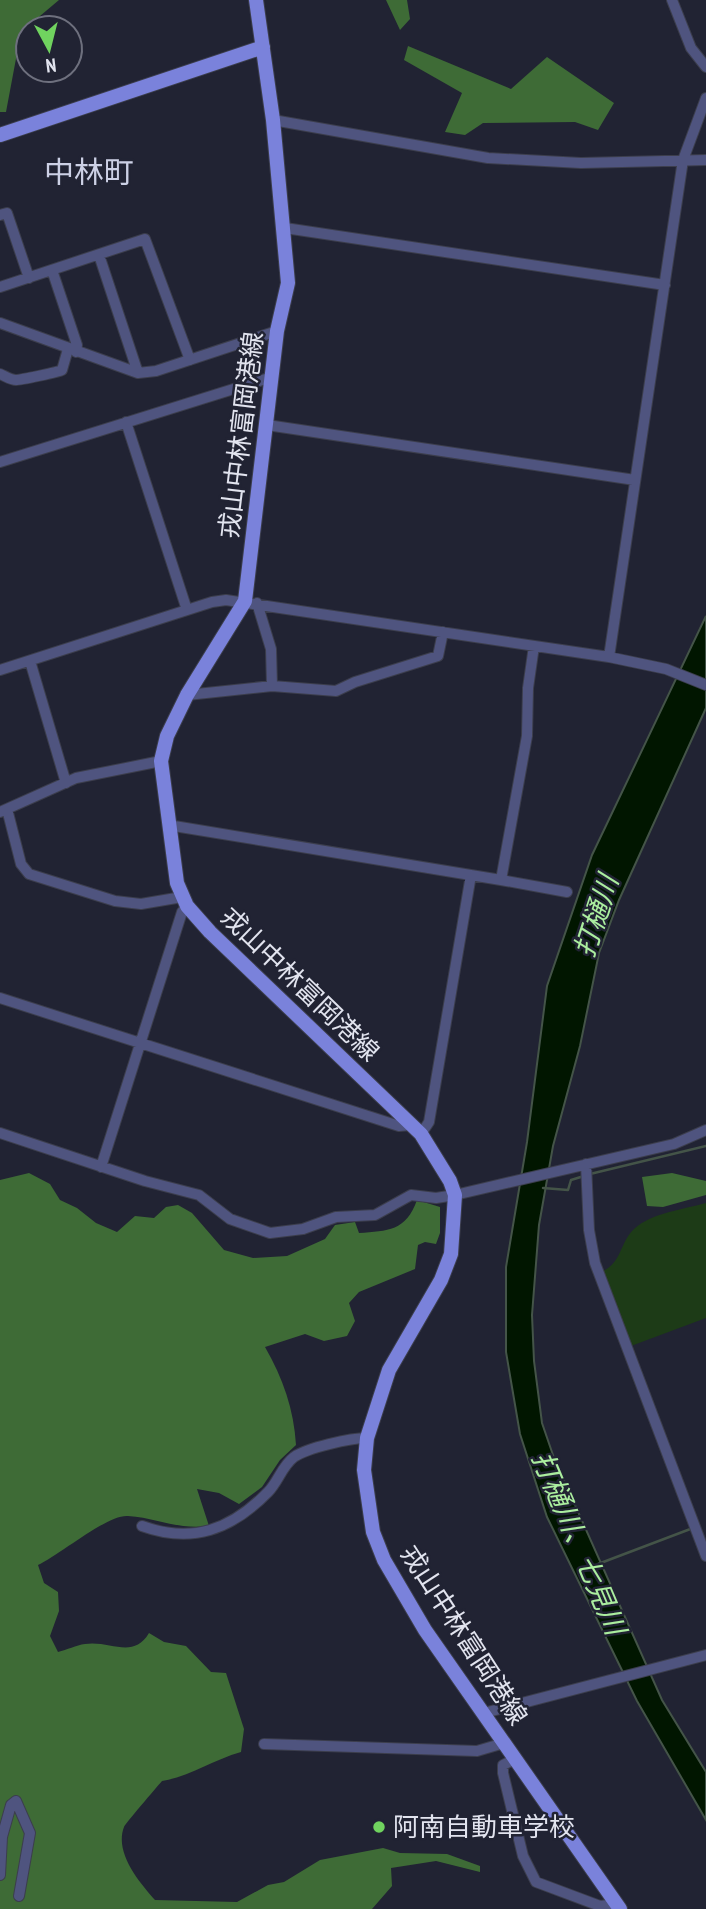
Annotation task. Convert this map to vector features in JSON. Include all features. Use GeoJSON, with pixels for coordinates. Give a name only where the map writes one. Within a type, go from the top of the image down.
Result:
{"type":"FeatureCollection","features":[{"type":"Feature","properties":{"kind":"main road","name":"戎山中林富岡港線"},"geometry":{"type":"LineString","coordinates":[[256,0],[273,120],[285,228],[288,284],[277,331],[251,603],[187,695],[167,736],[160,761],[169,825],[184,902],[210,932],[416,1130],[441,1163],[455,1195],[451,1254],[441,1280],[389,1370],[366,1438],[366,1501],[373,1532],[384,1560],[425,1630],[618,1906]]}},
{"type":"Feature","properties":{"kind":"main road"},"geometry":{"type":"LineString","coordinates":[[0,135],[263,47]]}},
{"type":"Feature","properties":{"kind":"street"},"geometry":{"type":"LineString","coordinates":[[671,0],[691,48],[706,68]]}},
{"type":"Feature","properties":{"kind":"street"},"geometry":{"type":"LineString","coordinates":[[609,657],[683,160],[706,98]]}},
{"type":"Feature","properties":{"kind":"street"},"geometry":{"type":"LineString","coordinates":[[273,120],[488,158],[581,163],[706,160]]}},
{"type":"Feature","properties":{"kind":"street"},"geometry":{"type":"LineString","coordinates":[[0,215],[7,213],[29,278]]}},
{"type":"Feature","properties":{"kind":"street"},"geometry":{"type":"LineString","coordinates":[[285,228],[665,285]]}},
{"type":"Feature","properties":{"kind":"street"},"geometry":{"type":"LineString","coordinates":[[0,287],[145,239],[190,360]]}},
{"type":"Feature","properties":{"kind":"street"},"geometry":{"type":"LineString","coordinates":[[99,255],[138,373]]}},
{"type":"Feature","properties":{"kind":"street"},"geometry":{"type":"LineString","coordinates":[[0,374],[18,380],[36,374],[57,373],[62,370],[77,345],[52,270]]}},
{"type":"Feature","properties":{"kind":"street"},"geometry":{"type":"LineString","coordinates":[[0,323],[138,373],[156,371],[277,331]]}},
{"type":"Feature","properties":{"kind":"street"},"geometry":{"type":"LineString","coordinates":[[0,462],[272,377]]}},
{"type":"Feature","properties":{"kind":"street"},"geometry":{"type":"LineString","coordinates":[[126,422],[187,610]]}},
{"type":"Feature","properties":{"kind":"street"},"geometry":{"type":"LineString","coordinates":[[267,425],[635,480]]}},
{"type":"Feature","properties":{"kind":"street"},"geometry":{"type":"LineString","coordinates":[[0,670],[212,602],[251,603],[609,657],[670,671],[706,685]]}},
{"type":"Feature","properties":{"kind":"street"},"geometry":{"type":"LineString","coordinates":[[251,603],[271,649],[272,686]]}},
{"type":"Feature","properties":{"kind":"street"},"geometry":{"type":"LineString","coordinates":[[187,695],[272,686],[336,691],[355,682],[438,656],[443,632]]}},
{"type":"Feature","properties":{"kind":"street"},"geometry":{"type":"LineString","coordinates":[[501,880],[527,736],[527,688],[534,646]]}},
{"type":"Feature","properties":{"kind":"street"},"geometry":{"type":"LineString","coordinates":[[30,661],[65,783]]}},
{"type":"Feature","properties":{"kind":"street"},"geometry":{"type":"LineString","coordinates":[[101,1167],[184,902],[141,904],[116,901],[29,874],[21,864],[4,810],[65,783],[160,761]]}},
{"type":"Feature","properties":{"kind":"street"},"geometry":{"type":"LineString","coordinates":[[169,825],[567,892]]}},
{"type":"Feature","properties":{"kind":"street"},"geometry":{"type":"LineString","coordinates":[[0,998],[416,1130],[429,1122],[471,875]]}},
{"type":"Feature","properties":{"kind":"street"},"geometry":{"type":"LineString","coordinates":[[0,1133],[101,1167],[199,1195],[230,1219],[270,1233],[286,1233],[336,1217],[375,1215],[411,1195],[436,1198],[455,1195],[674,1143],[706,1130]]}},
{"type":"Feature","properties":{"kind":"street"},"geometry":{"type":"LineString","coordinates":[[586,1164],[589,1230],[595,1263],[706,1556]]}},
{"type":"Feature","properties":{"kind":"street"},"geometry":{"type":"LineString","coordinates":[[142,1526],[181,1535],[218,1530],[267,1493],[292,1458],[316,1449],[366,1438]]}},
{"type":"Feature","properties":{"kind":"street"},"geometry":{"type":"LineString","coordinates":[[484,1713],[706,1655]]}},
{"type":"Feature","properties":{"kind":"street"},"geometry":{"type":"LineString","coordinates":[[264,1744],[477,1751],[504,1743]]}},
{"type":"Feature","properties":{"kind":"street"},"geometry":{"type":"LineString","coordinates":[[515,1759],[503,1765],[503,1773],[529,1871],[546,1888],[600,1906],[618,1906]]}},
{"type":"Feature","properties":{"kind":"street"},"geometry":{"type":"LineString","coordinates":[[0,1875],[2,1837],[10,1805],[16,1801],[30,1833],[19,1896]]}},
{"type":"Feature","properties":{"kind":"green space"},"geometry":{"type":"Polygon","coordinates":[[[0,0],[59,0],[42,14],[14,14],[14,69],[6,112],[0,112],[0,0]]]}},
{"type":"Feature","properties":{"kind":"green space"},"geometry":{"type":"Polygon","coordinates":[[[386,0],[407,0],[410,19],[400,30],[386,0]]]}},
{"type":"Feature","properties":{"kind":"green space"},"geometry":{"type":"Polygon","coordinates":[[[408,46],[511,89],[547,57],[614,103],[598,130],[575,122],[483,123],[465,135],[445,132],[462,93],[404,60],[408,46]]]}},
{"type":"Feature","properties":{"kind":"green space"},"geometry":{"type":"Polygon","coordinates":[[[29,1173],[50,1184],[60,1200],[77,1208],[96,1223],[117,1232],[135,1216],[154,1218],[166,1207],[178,1205],[192,1213],[224,1250],[253,1258],[287,1256],[325,1239],[335,1225],[355,1222],[359,1233],[387,1230],[407,1218],[417,1200],[440,1207],[440,1233],[436,1244],[425,1242],[418,1245],[415,1269],[359,1292],[349,1303],[355,1321],[347,1336],[324,1341],[305,1334],[265,1347],[286,1394],[296,1445],[280,1460],[262,1487],[239,1504],[219,1493],[197,1489],[209,1526],[177,1525],[139,1517],[119,1517],[38,1565],[44,1583],[58,1592],[59,1611],[50,1636],[58,1652],[94,1643],[120,1647],[136,1646],[149,1633],[164,1642],[186,1646],[211,1672],[226,1673],[244,1729],[241,1752],[162,1781],[124,1827],[122,1837],[125,1857],[155,1900],[237,1902],[268,1885],[284,1882],[320,1860],[383,1848],[400,1853],[447,1854],[480,1866],[480,1872],[436,1861],[391,1868],[392,1886],[372,1909],[0,1909],[0,1180],[29,1173]]]}},
{"type":"Feature","properties":{"kind":"green space"},"geometry":{"type":"Polygon","coordinates":[[[672,1173],[706,1181],[706,1195],[663,1207],[647,1206],[642,1177],[672,1173]]]}},
{"type":"Feature","properties":{"kind":"green space"},"geometry":{"type":"Polygon","coordinates":[[[706,1203],[706,1318],[631,1346],[603,1271],[614,1262],[629,1234],[641,1224],[659,1215],[706,1203]]]}},
{"type":"Feature","properties":{"kind":"water"},"geometry":{"type":"Polygon","coordinates":[[[706,616],[706,708],[619,900],[599,953],[580,1046],[553,1146],[539,1225],[532,1315],[534,1361],[542,1423],[554,1458],[662,1700],[706,1772],[706,1820],[637,1701],[547,1517],[520,1434],[506,1352],[506,1267],[527,1142],[547,986],[592,855],[706,616]]]}},
{"type":"Feature","properties":{"kind":"waterway"},"geometry":{"type":"LineString","coordinates":[[590,1174],[706,1146]]}},
{"type":"Feature","properties":{"kind":"waterway"},"geometry":{"type":"LineString","coordinates":[[543,1188],[568,1190],[571,1180],[584,1176]]}},
{"type":"Feature","properties":{"kind":"waterway","name":"打樋川、七見川"},"geometry":{"type":"LineString","coordinates":[[598,1564],[693,1528]]}},
{"type":"Feature","properties":{"kind":"place","name":"阿南自動車学校"},"geometry":{"type":"Point","coordinates":[379,1827]}},
{"type":"Feature","properties":{"kind":"district","name":"中林町"},"geometry":{"type":"Point","coordinates":[89,173]}},
{"type":"Feature","properties":{"kind":"water label","name":"打樋川"},"geometry":{"type":"Point","coordinates":[596,916]}}]}
